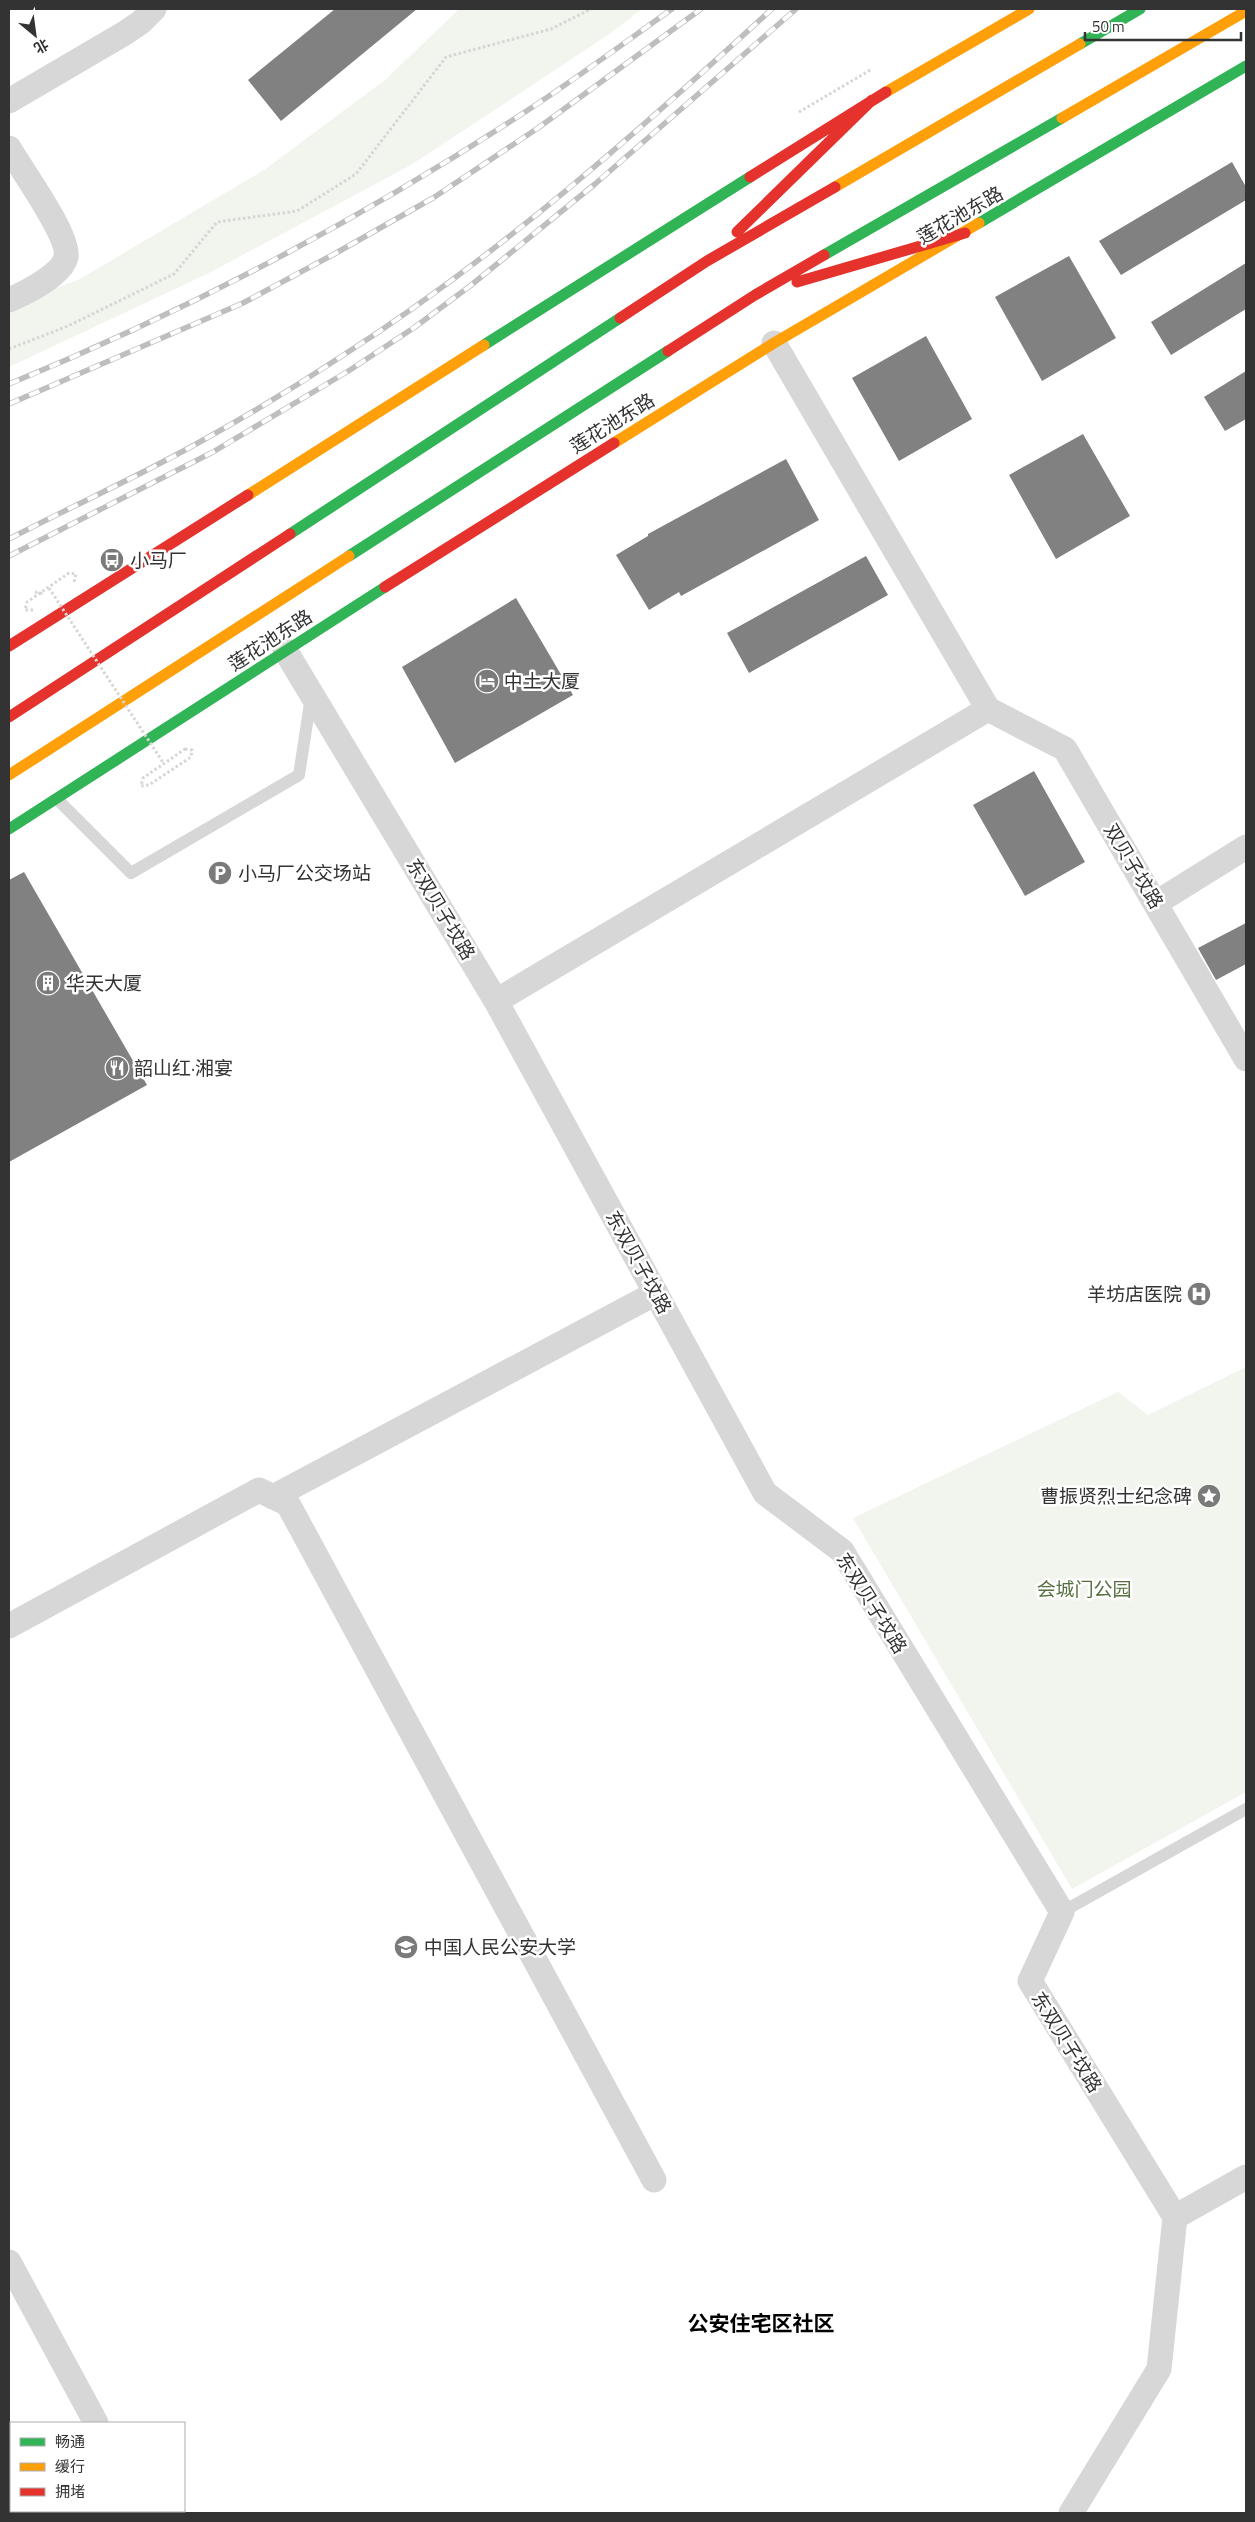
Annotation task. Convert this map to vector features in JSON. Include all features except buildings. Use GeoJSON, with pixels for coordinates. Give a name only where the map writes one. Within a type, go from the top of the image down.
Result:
{"type":"FeatureCollection","features":[{"type":"Feature","properties":{"kind":"main road"},"geometry":{"type":"LineString","coordinates":[[9,646],[872,100],[1029,9]]}},
{"type":"Feature","properties":{"kind":"main road"},"geometry":{"type":"LineString","coordinates":[[9,717],[707,261],[1140,9]]}},
{"type":"Feature","properties":{"kind":"main road","name":"莲花池东路"},"geometry":{"type":"LineString","coordinates":[[9,775],[755,295],[1245,12]]}},
{"type":"Feature","properties":{"kind":"main road","name":"莲花池东路"},"geometry":{"type":"LineString","coordinates":[[9,830],[285,650],[774,343],[1246,66]]}},
{"type":"Feature","properties":{"kind":"main road"},"geometry":{"type":"LineString","coordinates":[[707,261],[872,100]]}},
{"type":"Feature","properties":{"kind":"main road"},"geometry":{"type":"LineString","coordinates":[[755,295],[964,233]]}},
{"type":"Feature","properties":{"kind":"street"},"geometry":{"type":"LineString","coordinates":[[9,101],[141,22],[154,9]]}},
{"type":"Feature","properties":{"kind":"street"},"geometry":{"type":"LineString","coordinates":[[9,148],[62,236],[66,256],[57,272],[9,300]]}},
{"type":"Feature","properties":{"kind":"street"},"geometry":{"type":"LineString","coordinates":[[496,1001],[988,709],[774,343]]}},
{"type":"Feature","properties":{"kind":"street","name":"东双贝子坟路"},"geometry":{"type":"LineString","coordinates":[[285,650],[496,1001],[765,1493],[842,1551],[1062,1912],[1030,1981],[1174,2217]]}},
{"type":"Feature","properties":{"kind":"street","name":"双贝子坟路"},"geometry":{"type":"LineString","coordinates":[[988,709],[1065,749],[1246,1059]]}},
{"type":"Feature","properties":{"kind":"street"},"geometry":{"type":"LineString","coordinates":[[1156,903],[1246,847]]}},
{"type":"Feature","properties":{"kind":"street"},"geometry":{"type":"LineString","coordinates":[[273,1497],[656,1293]]}},
{"type":"Feature","properties":{"kind":"street"},"geometry":{"type":"LineString","coordinates":[[9,1626],[259,1490],[288,1504],[654,2180]]}},
{"type":"Feature","properties":{"kind":"street"},"geometry":{"type":"LineString","coordinates":[[1071,2513],[1159,2369],[1174,2217],[1246,2177]]}},
{"type":"Feature","properties":{"kind":"street"},"geometry":{"type":"LineString","coordinates":[[9,2262],[95,2422]]}},
{"type":"Feature","properties":{"kind":"lane"},"geometry":{"type":"LineString","coordinates":[[57,799],[131,873],[299,775],[312,694]]}},
{"type":"Feature","properties":{"kind":"lane"},"geometry":{"type":"LineString","coordinates":[[1062,1912],[1246,1808]]}},
{"type":"Feature","properties":{"kind":"path"},"geometry":{"type":"LineString","coordinates":[[9,349],[68,326],[174,274],[217,222],[297,211],[356,174],[446,57],[551,29],[591,9]]}},
{"type":"Feature","properties":{"kind":"path"},"geometry":{"type":"LineString","coordinates":[[799,112],[872,69]]}},
{"type":"Feature","properties":{"kind":"path"},"geometry":{"type":"LineString","coordinates":[[33,610],[25,610],[27,602],[69,573],[76,574],[74,582]]}},
{"type":"Feature","properties":{"kind":"path"},"geometry":{"type":"LineString","coordinates":[[48,588],[164,764]]}},
{"type":"Feature","properties":{"kind":"path"},"geometry":{"type":"LineString","coordinates":[[185,749],[192,750],[190,757],[149,785],[141,786],[143,778],[164,764],[185,749]]}},
{"type":"Feature","properties":{"kind":"green space"},"geometry":{"type":"Polygon","coordinates":[[[459,9],[642,9],[611,33],[411,165],[209,273],[9,367],[9,306],[80,279],[264,170],[385,80],[459,9]]]}},
{"type":"Feature","properties":{"kind":"green space","name":"会城门公园"},"geometry":{"type":"Polygon","coordinates":[[[1246,1367],[1246,1792],[1072,1889],[853,1518],[1118,1392],[1148,1415],[1246,1367]]]}},
{"type":"Feature","properties":{"kind":"railway"},"geometry":{"type":"LineString","coordinates":[[9,384],[77,355],[210,293],[403,188],[528,110],[672,9]]}},
{"type":"Feature","properties":{"kind":"railway"},"geometry":{"type":"LineString","coordinates":[[9,404],[243,303],[433,198],[538,128],[701,9]]}},
{"type":"Feature","properties":{"kind":"railway"},"geometry":{"type":"LineString","coordinates":[[9,539],[157,465],[223,429],[309,378],[400,318],[511,235],[564,192],[669,102],[772,9]]}},
{"type":"Feature","properties":{"kind":"railway"},"geometry":{"type":"LineString","coordinates":[[9,556],[213,452],[350,370],[415,327],[470,286],[595,184],[796,9]]}},
{"type":"Feature","properties":{"kind":"traffic: fast"},"geometry":{"type":"LineString","coordinates":[[1080,44],[1140,9]]}},
{"type":"Feature","properties":{"kind":"traffic: fast"},"geometry":{"type":"LineString","coordinates":[[979,223],[1246,66]]}},
{"type":"Feature","properties":{"kind":"traffic: fast"},"geometry":{"type":"LineString","coordinates":[[824,255],[1062,118]]}},
{"type":"Feature","properties":{"kind":"traffic: fast"},"geometry":{"type":"LineString","coordinates":[[484,345],[750,177]]}},
{"type":"Feature","properties":{"kind":"traffic: fast"},"geometry":{"type":"LineString","coordinates":[[290,534],[620,318]]}},
{"type":"Feature","properties":{"kind":"traffic: fast"},"geometry":{"type":"LineString","coordinates":[[349,556],[668,351]]}},
{"type":"Feature","properties":{"kind":"traffic: fast"},"geometry":{"type":"LineString","coordinates":[[9,829],[385,587]]}},
{"type":"Feature","properties":{"kind":"traffic: slow"},"geometry":{"type":"LineString","coordinates":[[886,92],[1029,9]]}},
{"type":"Feature","properties":{"kind":"traffic: slow"},"geometry":{"type":"LineString","coordinates":[[1062,118],[1246,11]]}},
{"type":"Feature","properties":{"kind":"traffic: slow"},"geometry":{"type":"LineString","coordinates":[[835,187],[1080,44]]}},
{"type":"Feature","properties":{"kind":"traffic: slow"},"geometry":{"type":"LineString","coordinates":[[614,443],[774,343],[979,223]]}},
{"type":"Feature","properties":{"kind":"traffic: slow"},"geometry":{"type":"LineString","coordinates":[[248,495],[484,345]]}},
{"type":"Feature","properties":{"kind":"traffic: slow"},"geometry":{"type":"LineString","coordinates":[[9,775],[349,556]]}},
{"type":"Feature","properties":{"kind":"traffic: jam"},"geometry":{"type":"LineString","coordinates":[[750,177],[886,92]]}},
{"type":"Feature","properties":{"kind":"traffic: jam"},"geometry":{"type":"LineString","coordinates":[[737,232],[872,100]]}},
{"type":"Feature","properties":{"kind":"traffic: jam"},"geometry":{"type":"LineString","coordinates":[[620,318],[707,261],[835,187]]}},
{"type":"Feature","properties":{"kind":"traffic: jam"},"geometry":{"type":"LineString","coordinates":[[797,282],[965,233]]}},
{"type":"Feature","properties":{"kind":"traffic: jam"},"geometry":{"type":"LineString","coordinates":[[668,351],[755,295],[824,255]]}},
{"type":"Feature","properties":{"kind":"traffic: jam"},"geometry":{"type":"LineString","coordinates":[[385,587],[614,443]]}},
{"type":"Feature","properties":{"kind":"traffic: jam"},"geometry":{"type":"LineString","coordinates":[[9,646],[248,495]]}},
{"type":"Feature","properties":{"kind":"traffic: jam"},"geometry":{"type":"LineString","coordinates":[[9,717],[290,534]]}},
{"type":"Feature","properties":{"kind":"place","name":"小马厂"},"geometry":{"type":"Point","coordinates":[112,560]}},
{"type":"Feature","properties":{"kind":"place","name":"中土大厦"},"geometry":{"type":"Point","coordinates":[487,681]}},
{"type":"Feature","properties":{"kind":"place","name":"小马厂公交场站"},"geometry":{"type":"Point","coordinates":[220,873]}},
{"type":"Feature","properties":{"kind":"place","name":"华天大厦"},"geometry":{"type":"Point","coordinates":[48,983]}},
{"type":"Feature","properties":{"kind":"place","name":"韶山红·湘宴"},"geometry":{"type":"Point","coordinates":[117,1068]}},
{"type":"Feature","properties":{"kind":"place","name":"羊坊店医院"},"geometry":{"type":"Point","coordinates":[1199,1294]}},
{"type":"Feature","properties":{"kind":"place","name":"曹振贤烈士纪念碑"},"geometry":{"type":"Point","coordinates":[1209,1496]}},
{"type":"Feature","properties":{"kind":"place","name":"中国人民公安大学"},"geometry":{"type":"Point","coordinates":[406,1947]}},
{"type":"Feature","properties":{"kind":"district","name":"公安住宅区社区"},"geometry":{"type":"Point","coordinates":[761,2324]}}]}
